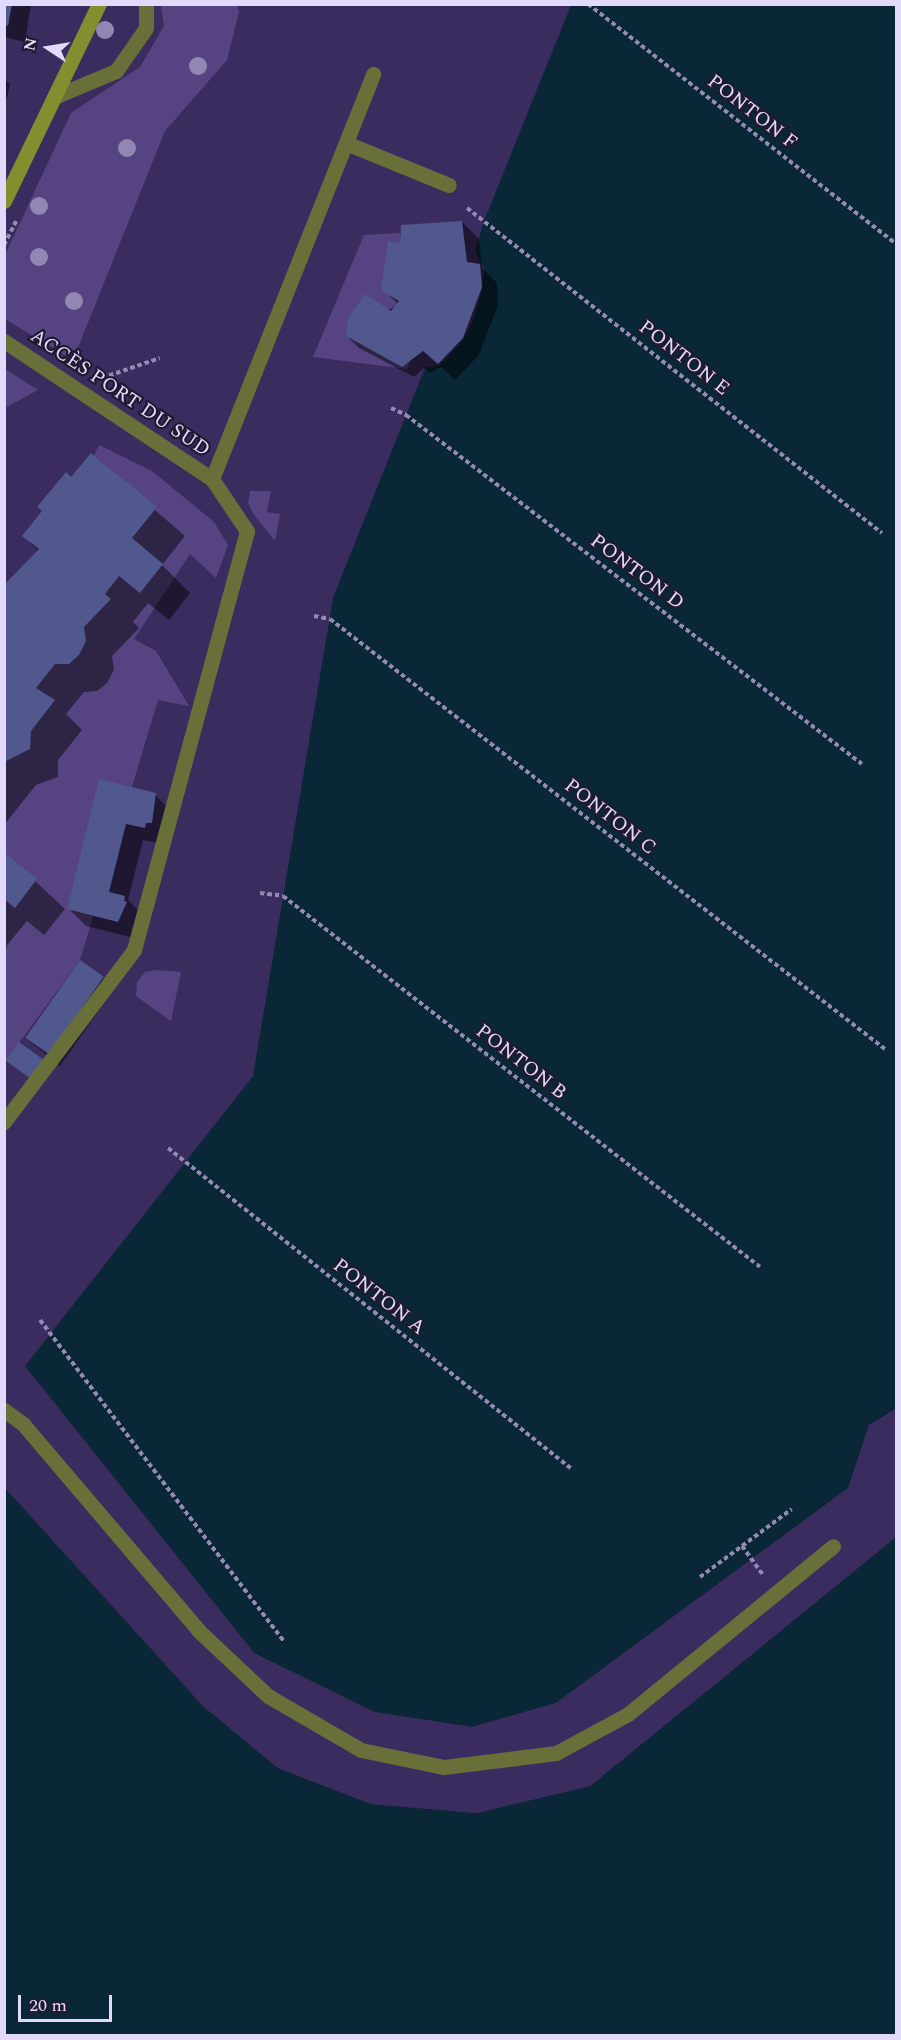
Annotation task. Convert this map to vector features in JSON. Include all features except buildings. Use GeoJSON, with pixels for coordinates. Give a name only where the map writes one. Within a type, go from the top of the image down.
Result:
{"type":"FeatureCollection","features":[{"type":"Feature","properties":{"kind":"street"},"geometry":{"type":"LineString","coordinates":[[4,201],[99,4]]}},
{"type":"Feature","properties":{"kind":"lane"},"geometry":{"type":"LineString","coordinates":[[54,97],[116,72],[146,28],[146,4]]}},
{"type":"Feature","properties":{"kind":"lane"},"geometry":{"type":"LineString","coordinates":[[4,1122],[134,950],[247,531],[212,479],[373,74]]}},
{"type":"Feature","properties":{"kind":"lane"},"geometry":{"type":"LineString","coordinates":[[346,143],[449,185]]}},
{"type":"Feature","properties":{"kind":"lane","name":"ACCÈS PORT DU SUD"},"geometry":{"type":"LineString","coordinates":[[4,341],[212,479]]}},
{"type":"Feature","properties":{"kind":"lane"},"geometry":{"type":"LineString","coordinates":[[4,1410],[23,1424],[199,1631],[268,1696],[361,1750],[444,1767],[556,1753],[628,1714],[833,1546]]}},
{"type":"Feature","properties":{"kind":"path","name":"PONTON F"},"geometry":{"type":"LineString","coordinates":[[588,4],[897,244]]}},
{"type":"Feature","properties":{"kind":"path","name":"PONTON E"},"geometry":{"type":"LineString","coordinates":[[466,208],[882,533]]}},
{"type":"Feature","properties":{"kind":"path"},"geometry":{"type":"LineString","coordinates":[[92,380],[160,358]]}},
{"type":"Feature","properties":{"kind":"path","name":"PONTON D"},"geometry":{"type":"LineString","coordinates":[[391,408],[406,414],[862,764]]}},
{"type":"Feature","properties":{"kind":"path","name":"PONTON C"},"geometry":{"type":"LineString","coordinates":[[314,616],[330,619],[885,1049]]}},
{"type":"Feature","properties":{"kind":"path","name":"PONTON B"},"geometry":{"type":"LineString","coordinates":[[260,893],[283,896],[760,1267]]}},
{"type":"Feature","properties":{"kind":"path","name":"PONTON A"},"geometry":{"type":"LineString","coordinates":[[168,1148],[573,1470]]}},
{"type":"Feature","properties":{"kind":"path"},"geometry":{"type":"LineString","coordinates":[[40,1320],[285,1642]]}},
{"type":"Feature","properties":{"kind":"path"},"geometry":{"type":"LineString","coordinates":[[700,1577],[792,1509]]}},
{"type":"Feature","properties":{"kind":"path"},"geometry":{"type":"LineString","coordinates":[[742,1546],[776,1593]]}},
{"type":"Feature","properties":{"kind":"shaded area"},"geometry":{"type":"Polygon","coordinates":[[[161,5],[237,5],[239,12],[227,60],[165,131],[73,360],[5,319],[5,255],[71,113],[140,67],[164,26],[161,5]]]}},
{"type":"Feature","properties":{"kind":"shaded area"},"geometry":{"type":"Polygon","coordinates":[[[400,233],[412,357],[407,369],[313,357],[364,235],[400,233]]]}},
{"type":"Feature","properties":{"kind":"shaded area"},"geometry":{"type":"Polygon","coordinates":[[[5,369],[38,390],[5,408],[5,369]]]}},
{"type":"Feature","properties":{"kind":"shaded area"},"geometry":{"type":"Polygon","coordinates":[[[99,445],[152,471],[214,522],[228,545],[216,578],[190,554],[134,639],[156,651],[189,706],[158,700],[80,960],[5,1062],[4,713],[140,494],[94,455],[99,445]]]}},
{"type":"Feature","properties":{"kind":"shaded area"},"geometry":{"type":"Polygon","coordinates":[[[250,491],[271,491],[267,512],[280,514],[275,541],[254,515],[248,503],[250,491]]]}},
{"type":"Feature","properties":{"kind":"shaded area"},"geometry":{"type":"Polygon","coordinates":[[[157,970],[181,972],[171,1021],[136,996],[137,982],[145,972],[157,970]]]}},
{"type":"Feature","properties":{"kind":"water"},"geometry":{"type":"Polygon","coordinates":[[[571,5],[896,5],[896,1409],[869,1425],[848,1488],[556,1703],[472,1727],[374,1712],[254,1653],[25,1366],[253,1076],[333,598],[425,368],[440,365],[462,342],[473,321],[482,290],[484,269],[475,251],[484,221],[571,5]]]}},
{"type":"Feature","properties":{"kind":"water"},"geometry":{"type":"Polygon","coordinates":[[[4,1487],[203,1706],[278,1768],[371,1804],[477,1813],[590,1786],[896,1537],[896,2035],[5,2035],[4,1487]]]}},
{"type":"Feature","properties":{"kind":"pier"},"geometry":{"type":"Polygon","coordinates":[[[25,1366],[254,1653],[374,1712],[472,1727],[556,1703],[848,1489],[869,1425],[896,1409],[896,1413],[871,1427],[850,1491],[558,1706],[472,1730],[373,1715],[252,1655],[25,1366]]]}},
{"type":"Feature","properties":{"kind":"pier"},"geometry":{"type":"Polygon","coordinates":[[[4,1484],[205,1704],[280,1766],[371,1801],[476,1810],[588,1783],[893,1535],[896,1537],[590,1786],[477,1813],[371,1804],[278,1768],[203,1706],[4,1484]]]}}]}
